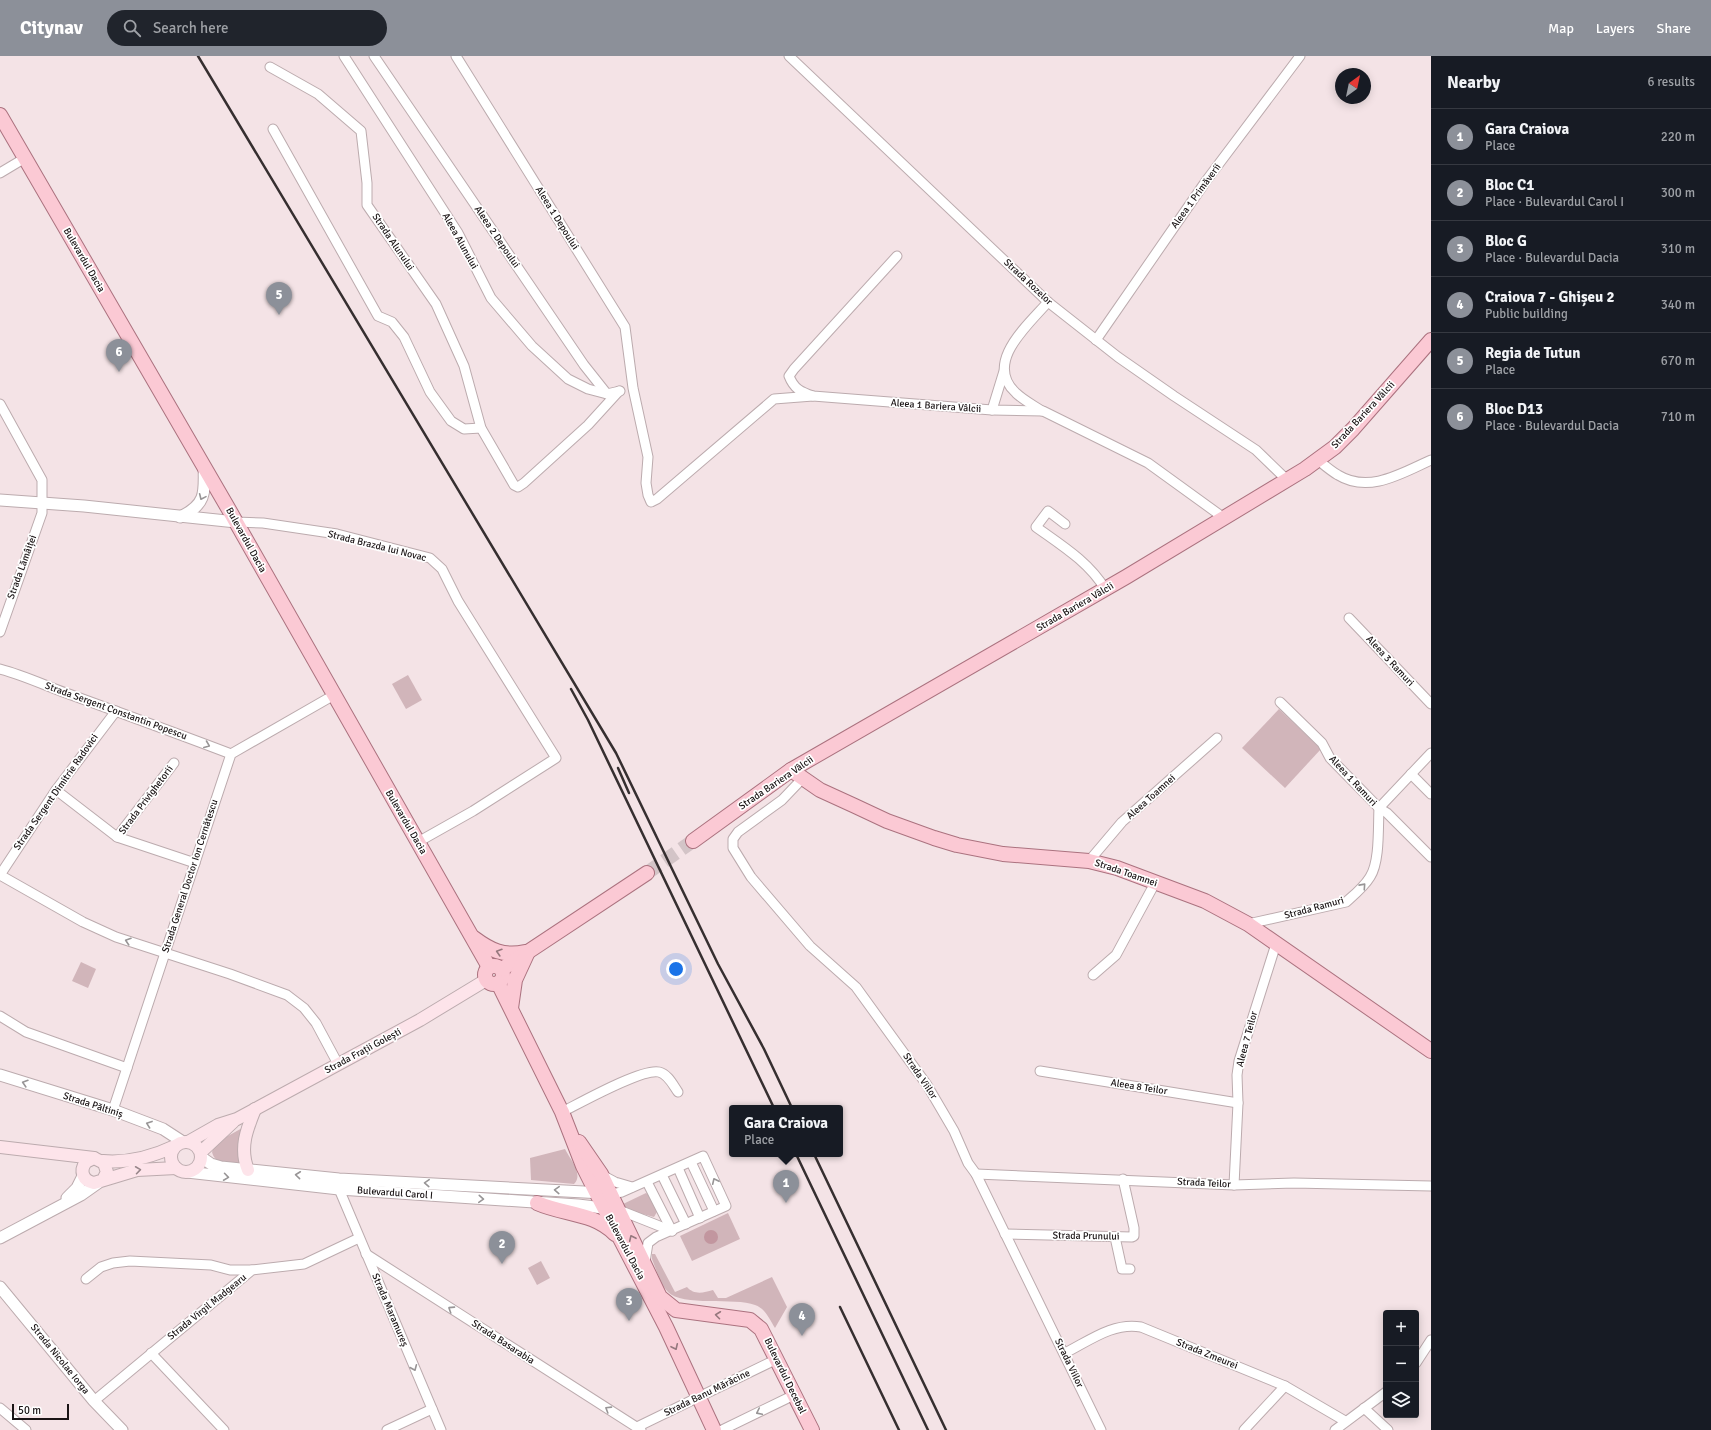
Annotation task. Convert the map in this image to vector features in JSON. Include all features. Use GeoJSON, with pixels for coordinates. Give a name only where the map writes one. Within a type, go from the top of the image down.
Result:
{"type":"FeatureCollection","features":[{"type":"Feature","properties":{"kind":"main road","name":"Bulevardul Dacia"},"geometry":{"type":"LineString","coordinates":[[0,115],[236,522],[494,975],[570,1128],[601,1174],[660,1297],[676,1310]]}},
{"type":"Feature","properties":{"kind":"main road","name":"Strada Bariera Vâlcii"},"geometry":{"type":"LineString","coordinates":[[693,841],[791,770],[1105,589],[1288,480],[1318,460],[1335,447],[1353,429],[1431,340]]}},
{"type":"Feature","properties":{"kind":"main road","name":"Strada Toamnei"},"geometry":{"type":"LineString","coordinates":[[791,770],[820,790],[887,821],[957,845],[1003,854],[1089,861],[1117,868],[1205,902],[1248,924],[1431,1051]]}},
{"type":"Feature","properties":{"kind":"main road","name":"Strada Frații Golești"},"geometry":{"type":"LineString","coordinates":[[98,1160],[129,1161],[163,1152],[218,1125],[237,1119],[420,1020],[494,975],[647,873]]}},
{"type":"Feature","properties":{"kind":"main road"},"geometry":{"type":"LineString","coordinates":[[472,937],[483,945],[502,954],[515,954],[529,951]]}},
{"type":"Feature","properties":{"kind":"main road"},"geometry":{"type":"LineString","coordinates":[[511,1008],[515,980],[529,951]]}},
{"type":"Feature","properties":{"kind":"main road"},"geometry":{"type":"LineString","coordinates":[[248,1170],[244,1161],[245,1138],[255,1109]]}},
{"type":"Feature","properties":{"kind":"main road","name":"Strada Frații Golești"},"geometry":{"type":"LineString","coordinates":[[201,1155],[237,1119]]}},
{"type":"Feature","properties":{"kind":"main road","name":"Bulevardul Dacia"},"geometry":{"type":"LineString","coordinates":[[570,1128],[583,1166],[666,1326],[714,1430]]}},
{"type":"Feature","properties":{"kind":"main road"},"geometry":{"type":"LineString","coordinates":[[60,1154],[88,1181],[100,1181],[137,1170],[181,1170],[197,1167],[201,1155],[194,1144],[182,1143],[171,1155],[171,1160],[181,1170]]}},
{"type":"Feature","properties":{"kind":"main road"},"geometry":{"type":"LineString","coordinates":[[0,1147],[98,1160],[106,1165],[107,1172],[100,1181]]}},
{"type":"Feature","properties":{"kind":"main road"},"geometry":{"type":"LineString","coordinates":[[83,1176],[83,1166],[86,1162],[98,1160]]}},
{"type":"Feature","properties":{"kind":"main road"},"geometry":{"type":"LineString","coordinates":[[537,1203],[566,1213],[596,1220],[606,1226],[621,1241]]}},
{"type":"Feature","properties":{"kind":"main road"},"geometry":{"type":"LineString","coordinates":[[666,1326],[676,1310]]}},
{"type":"Feature","properties":{"kind":"main road","name":"Bulevardul Decebal"},"geometry":{"type":"LineString","coordinates":[[676,1310],[738,1318],[756,1323],[761,1329],[777,1359],[812,1430]]}},
{"type":"Feature","properties":{"kind":"street","name":"Aleea Alunului"},"geometry":{"type":"LineString","coordinates":[[344,56],[458,233],[491,298],[532,346],[568,379],[588,389],[607,394]]}},
{"type":"Feature","properties":{"kind":"street","name":"Aleea 2 Depoului"},"geometry":{"type":"LineString","coordinates":[[374,56],[584,365],[607,394]]}},
{"type":"Feature","properties":{"kind":"street","name":"Aleea 1 Depoului"},"geometry":{"type":"LineString","coordinates":[[456,56],[625,327],[633,388],[648,457],[646,483],[651,502],[657,499],[774,399],[813,396]]}},
{"type":"Feature","properties":{"kind":"street","name":"Strada Rozelor"},"geometry":{"type":"LineString","coordinates":[[789,56],[1048,302],[1096,340],[1174,396],[1256,450],[1288,480]]}},
{"type":"Feature","properties":{"kind":"street","name":"Aleea 1 Primăverii"},"geometry":{"type":"LineString","coordinates":[[1096,340],[1206,181],[1300,56]]}},
{"type":"Feature","properties":{"kind":"street","name":"Strada Alunului"},"geometry":{"type":"LineString","coordinates":[[270,67],[318,94],[361,131],[367,183],[367,205],[436,304],[464,366],[482,428],[509,479],[518,487],[588,425],[619,391]]}},
{"type":"Feature","properties":{"kind":"street"},"geometry":{"type":"LineString","coordinates":[[273,129],[378,316],[392,322],[404,337],[430,392],[451,421],[464,429],[482,428]]}},
{"type":"Feature","properties":{"kind":"street"},"geometry":{"type":"LineString","coordinates":[[0,173],[25,158]]}},
{"type":"Feature","properties":{"kind":"street","name":"Aleea 1 Bariera Vâlcii"},"geometry":{"type":"LineString","coordinates":[[897,256],[794,369],[789,376],[792,385],[799,391],[813,396],[992,410],[1043,411],[1148,463],[1224,518]]}},
{"type":"Feature","properties":{"kind":"street"},"geometry":{"type":"LineString","coordinates":[[992,410],[1009,349],[1048,302]]}},
{"type":"Feature","properties":{"kind":"street"},"geometry":{"type":"LineString","coordinates":[[1004,370],[1007,382],[1015,393],[1043,411]]}},
{"type":"Feature","properties":{"kind":"street"},"geometry":{"type":"LineString","coordinates":[[607,394],[633,388]]}},
{"type":"Feature","properties":{"kind":"street","name":"Strada Lămâiței"},"geometry":{"type":"LineString","coordinates":[[0,404],[42,480],[42,513],[0,632]]}},
{"type":"Feature","properties":{"kind":"street"},"geometry":{"type":"LineString","coordinates":[[1318,460],[1338,476],[1353,481],[1368,483],[1382,481],[1431,460]]}},
{"type":"Feature","properties":{"kind":"street"},"geometry":{"type":"LineString","coordinates":[[180,517],[190,512],[201,501],[205,491],[204,467]]}},
{"type":"Feature","properties":{"kind":"street","name":"Strada Brazda lui Novac"},"geometry":{"type":"LineString","coordinates":[[0,500],[42,502],[180,517],[263,523],[336,534],[430,558],[442,569],[458,601],[556,758],[473,811],[418,842]]}},
{"type":"Feature","properties":{"kind":"street"},"geometry":{"type":"LineString","coordinates":[[1065,524],[1048,511],[1036,527],[1079,558],[1099,578],[1105,589]]}},
{"type":"Feature","properties":{"kind":"street","name":"Aleea 3 Ramuri"},"geometry":{"type":"LineString","coordinates":[[1349,618],[1431,704]]}},
{"type":"Feature","properties":{"kind":"street","name":"Strada Sergent Constantin Popescu"},"geometry":{"type":"LineString","coordinates":[[0,669],[22,675],[47,686],[116,711],[146,720],[231,754]]}},
{"type":"Feature","properties":{"kind":"street"},"geometry":{"type":"LineString","coordinates":[[231,754],[334,695]]}},
{"type":"Feature","properties":{"kind":"street","name":"Aleea 1 Ramuri"},"geometry":{"type":"LineString","coordinates":[[1280,702],[1322,744],[1330,758],[1379,808],[1387,813],[1431,857]]}},
{"type":"Feature","properties":{"kind":"street","name":"Strada Sergent Dimitrie Radovici"},"geometry":{"type":"LineString","coordinates":[[0,875],[56,790],[116,711]]}},
{"type":"Feature","properties":{"kind":"street","name":"Aleea Toamnei"},"geometry":{"type":"LineString","coordinates":[[1089,861],[1122,822],[1217,738]]}},
{"type":"Feature","properties":{"kind":"street","name":"Strada General Doctor Ion Cernătescu"},"geometry":{"type":"LineString","coordinates":[[113,1110],[231,754]]}},
{"type":"Feature","properties":{"kind":"street"},"geometry":{"type":"LineString","coordinates":[[1379,808],[1431,754]]}},
{"type":"Feature","properties":{"kind":"street","name":"Strada Privighetorii"},"geometry":{"type":"LineString","coordinates":[[117,837],[174,763]]}},
{"type":"Feature","properties":{"kind":"street"},"geometry":{"type":"LineString","coordinates":[[1411,774],[1431,794]]}},
{"type":"Feature","properties":{"kind":"street","name":"Strada Viilor"},"geometry":{"type":"LineString","coordinates":[[803,778],[782,800],[738,832],[732,839],[733,848],[751,877],[810,946],[856,987],[927,1085],[954,1131],[968,1163],[976,1174],[1065,1353],[1101,1430]]}},
{"type":"Feature","properties":{"kind":"street","name":"Strada Privighetorii"},"geometry":{"type":"LineString","coordinates":[[56,790],[117,837],[195,863]]}},
{"type":"Feature","properties":{"kind":"street","name":"Strada Ramuri"},"geometry":{"type":"LineString","coordinates":[[1248,924],[1346,902],[1371,877],[1376,863],[1379,808]]}},
{"type":"Feature","properties":{"kind":"street"},"geometry":{"type":"LineString","coordinates":[[0,875],[83,922],[116,937],[230,974],[287,995],[304,1008],[316,1023],[338,1064]]}},
{"type":"Feature","properties":{"kind":"street"},"geometry":{"type":"LineString","coordinates":[[1093,975],[1116,955],[1155,883]]}},
{"type":"Feature","properties":{"kind":"street","name":"Aleea 7 Teilor"},"geometry":{"type":"LineString","coordinates":[[1234,1185],[1238,1103],[1237,1075],[1242,1046],[1276,944]]}},
{"type":"Feature","properties":{"kind":"street"},"geometry":{"type":"LineString","coordinates":[[0,1016],[26,1032],[127,1068]]}},
{"type":"Feature","properties":{"kind":"street","name":"Aleea 8 Teilor"},"geometry":{"type":"LineString","coordinates":[[1040,1071],[1238,1103]]}},
{"type":"Feature","properties":{"kind":"street"},"geometry":{"type":"LineString","coordinates":[[562,1112],[636,1076],[655,1072],[660,1072],[667,1077],[678,1092]]}},
{"type":"Feature","properties":{"kind":"street","name":"Strada Păltiniș"},"geometry":{"type":"LineString","coordinates":[[0,1075],[113,1110],[162,1129],[182,1143]]}},
{"type":"Feature","properties":{"kind":"street","name":"Bulevardul Carol I"},"geometry":{"type":"LineString","coordinates":[[201,1155],[211,1164],[221,1167],[339,1184],[596,1192],[611,1194]]}},
{"type":"Feature","properties":{"kind":"street"},"geometry":{"type":"LineString","coordinates":[[611,1194],[622,1192],[647,1182],[703,1156],[726,1206],[656,1237],[648,1243],[645,1265]]}},
{"type":"Feature","properties":{"kind":"street"},"geometry":{"type":"LineString","coordinates":[[691,1162],[714,1211]]}},
{"type":"Feature","properties":{"kind":"street"},"geometry":{"type":"LineString","coordinates":[[678,1168],[700,1218]]}},
{"type":"Feature","properties":{"kind":"street","name":"Bulevardul Carol I"},"geometry":{"type":"LineString","coordinates":[[181,1170],[619,1210]]}},
{"type":"Feature","properties":{"kind":"street"},"geometry":{"type":"LineString","coordinates":[[601,1174],[615,1182],[632,1187]]}},
{"type":"Feature","properties":{"kind":"street","name":"Strada Teilor"},"geometry":{"type":"LineString","coordinates":[[976,1174],[1123,1179],[1234,1185],[1294,1183],[1431,1186]]}},
{"type":"Feature","properties":{"kind":"street"},"geometry":{"type":"LineString","coordinates":[[662,1175],[686,1224]]}},
{"type":"Feature","properties":{"kind":"street"},"geometry":{"type":"LineString","coordinates":[[63,1203],[77,1188],[83,1176]]}},
{"type":"Feature","properties":{"kind":"street","name":"Strada Prunului"},"geometry":{"type":"LineString","coordinates":[[1005,1234],[1132,1237],[1134,1233],[1123,1179]]}},
{"type":"Feature","properties":{"kind":"street"},"geometry":{"type":"LineString","coordinates":[[0,1238],[63,1203],[81,1195],[100,1181]]}},
{"type":"Feature","properties":{"kind":"street"},"geometry":{"type":"LineString","coordinates":[[647,1182],[672,1231]]}},
{"type":"Feature","properties":{"kind":"street","name":"Strada Maramureș"},"geometry":{"type":"LineString","coordinates":[[339,1184],[359,1238],[441,1430]]}},
{"type":"Feature","properties":{"kind":"street"},"geometry":{"type":"LineString","coordinates":[[619,1210],[672,1231]]}},
{"type":"Feature","properties":{"kind":"street"},"geometry":{"type":"LineString","coordinates":[[1115,1237],[1122,1268],[1130,1269]]}},
{"type":"Feature","properties":{"kind":"street","name":"Strada Virgil Madgearu"},"geometry":{"type":"LineString","coordinates":[[94,1401],[252,1270],[304,1264],[359,1238]]}},
{"type":"Feature","properties":{"kind":"street","name":"Strada Basarabia"},"geometry":{"type":"LineString","coordinates":[[366,1254],[639,1429]]}},
{"type":"Feature","properties":{"kind":"street"},"geometry":{"type":"LineString","coordinates":[[86,1279],[101,1267],[113,1263],[130,1261],[211,1265],[230,1270],[252,1270]]}},
{"type":"Feature","properties":{"kind":"street","name":"Strada Nicolae Iorga"},"geometry":{"type":"LineString","coordinates":[[0,1286],[94,1401],[122,1430]]}},
{"type":"Feature","properties":{"kind":"street","name":"Strada Zmeurei"},"geometry":{"type":"LineString","coordinates":[[1065,1353],[1112,1329],[1130,1325],[1141,1327],[1285,1386],[1345,1421]]}},
{"type":"Feature","properties":{"kind":"street"},"geometry":{"type":"LineString","coordinates":[[1419,1358],[1431,1340]]}},
{"type":"Feature","properties":{"kind":"street"},"geometry":{"type":"LineString","coordinates":[[151,1353],[224,1430]]}},
{"type":"Feature","properties":{"kind":"street","name":"Strada Banu Mărăcine"},"geometry":{"type":"LineString","coordinates":[[639,1429],[698,1397],[777,1359]]}},
{"type":"Feature","properties":{"kind":"street"},"geometry":{"type":"LineString","coordinates":[[1244,1430],[1285,1386]]}},
{"type":"Feature","properties":{"kind":"street"},"geometry":{"type":"LineString","coordinates":[[1335,1430],[1345,1421],[1383,1394]]}},
{"type":"Feature","properties":{"kind":"street"},"geometry":{"type":"LineString","coordinates":[[722,1430],[794,1395]]}},
{"type":"Feature","properties":{"kind":"street"},"geometry":{"type":"LineString","coordinates":[[0,1408],[26,1430]]}},
{"type":"Feature","properties":{"kind":"street"},"geometry":{"type":"LineString","coordinates":[[1364,1408],[1388,1430]]}},
{"type":"Feature","properties":{"kind":"street"},"geometry":{"type":"LineString","coordinates":[[387,1430],[432,1409]]}},
{"type":"Feature","properties":{"kind":"shaded area"},"geometry":{"type":"Polygon","coordinates":[[[408,675],[422,700],[406,709],[392,684],[408,675]]]}},
{"type":"Feature","properties":{"kind":"shaded area"},"geometry":{"type":"Polygon","coordinates":[[[1279,709],[1321,749],[1285,788],[1242,748],[1279,709]]]}},
{"type":"Feature","properties":{"kind":"shaded area"},"geometry":{"type":"Polygon","coordinates":[[[81,962],[96,969],[88,988],[72,981],[81,962]]]}},
{"type":"Feature","properties":{"kind":"shaded area"},"geometry":{"type":"Polygon","coordinates":[[[244,1127],[240,1146],[239,1164],[226,1163],[216,1159],[212,1152],[215,1145],[219,1141],[244,1127]]]}},
{"type":"Feature","properties":{"kind":"shaded area"},"geometry":{"type":"Polygon","coordinates":[[[565,1149],[577,1172],[577,1180],[574,1184],[531,1180],[530,1158],[565,1149]]]}},
{"type":"Feature","properties":{"kind":"shaded area"},"geometry":{"type":"Polygon","coordinates":[[[646,1193],[651,1197],[657,1212],[654,1217],[624,1209],[621,1205],[646,1193]]]}},
{"type":"Feature","properties":{"kind":"shaded area"},"geometry":{"type":"Polygon","coordinates":[[[728,1213],[740,1239],[692,1261],[680,1236],[728,1213]]]}},
{"type":"Feature","properties":{"kind":"shaded area"},"geometry":{"type":"Polygon","coordinates":[[[711,1230],[716,1232],[718,1237],[716,1242],[711,1244],[706,1242],[704,1237],[706,1232],[711,1230]]]}},
{"type":"Feature","properties":{"kind":"shaded area"},"geometry":{"type":"Polygon","coordinates":[[[652,1254],[655,1254],[675,1292],[687,1287],[696,1292],[713,1290],[718,1298],[726,1298],[772,1277],[787,1307],[775,1328],[764,1311],[755,1305],[735,1302],[696,1301],[675,1297],[668,1292],[663,1285],[652,1259],[652,1254]]]}},
{"type":"Feature","properties":{"kind":"shaded area"},"geometry":{"type":"Polygon","coordinates":[[[541,1261],[550,1278],[537,1285],[528,1268],[541,1261]]]}},
{"type":"Feature","properties":{"kind":"tunnel"},"geometry":{"type":"LineString","coordinates":[[647,873],[693,841]]}},
{"type":"Feature","properties":{"kind":"railway"},"geometry":{"type":"LineString","coordinates":[[198,56],[616,753],[718,964],[764,1049],[791,1105]]}},
{"type":"Feature","properties":{"kind":"railway"},"geometry":{"type":"LineString","coordinates":[[571,689],[588,720],[773,1105]]}},
{"type":"Feature","properties":{"kind":"railway"},"geometry":{"type":"LineString","coordinates":[[618,768],[629,793]]}},
{"type":"Feature","properties":{"kind":"railway"},"geometry":{"type":"LineString","coordinates":[[797,1157],[928,1430]]}},
{"type":"Feature","properties":{"kind":"railway"},"geometry":{"type":"LineString","coordinates":[[815,1157],[946,1430]]}},
{"type":"Feature","properties":{"kind":"railway"},"geometry":{"type":"LineString","coordinates":[[840,1307],[899,1430]]}},
{"type":"Feature","properties":{"kind":"place","name":"Regia de Tutun"},"geometry":{"type":"Point","coordinates":[279,315]}},
{"type":"Feature","properties":{"kind":"place","name":"Bloc D13"},"geometry":{"type":"Point","coordinates":[119,372]}},
{"type":"Feature","properties":{"kind":"place","name":"Gara Craiova"},"geometry":{"type":"Point","coordinates":[786,1203]}},
{"type":"Feature","properties":{"kind":"place","name":"Bloc C1"},"geometry":{"type":"Point","coordinates":[502,1264]}},
{"type":"Feature","properties":{"kind":"place","name":"Bloc G"},"geometry":{"type":"Point","coordinates":[629,1321]}},
{"type":"Feature","properties":{"kind":"place","name":"Craiova 7 - Ghișeu 2"},"geometry":{"type":"Point","coordinates":[802,1336]}}]}
